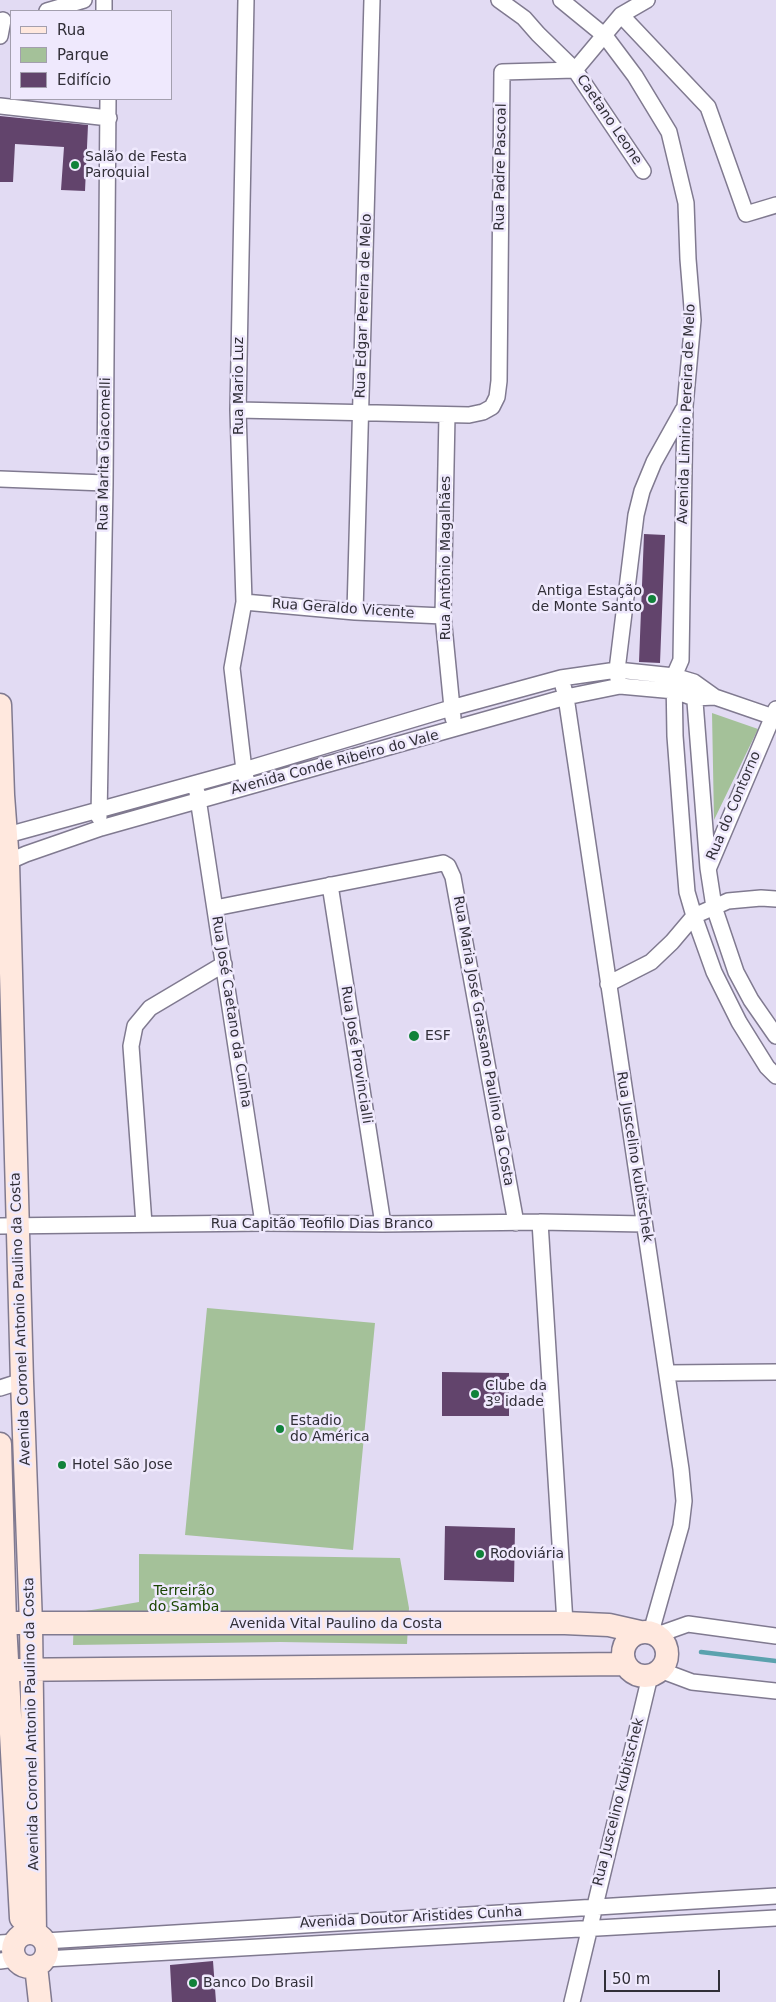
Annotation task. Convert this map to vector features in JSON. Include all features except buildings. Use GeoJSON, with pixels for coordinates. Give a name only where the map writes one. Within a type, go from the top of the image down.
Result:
{"type":"FeatureCollection","features":[{"type":"Feature","properties":{"kind":"street"},"geometry":{"type":"LineString","coordinates":[[50,10],[84,0]]}},
{"type":"Feature","properties":{"kind":"street","name":"Rua Mario Luz"},"geometry":{"type":"LineString","coordinates":[[246,0],[238,410],[244,602],[232,668],[234,699],[248,786]]}},
{"type":"Feature","properties":{"kind":"street","name":"Rua Edgar Pereira de Melo"},"geometry":{"type":"LineString","coordinates":[[355,612],[372,0]]}},
{"type":"Feature","properties":{"kind":"street","name":"Caetano Leone"},"geometry":{"type":"LineString","coordinates":[[499,0],[524,18],[575,70],[643,171]]}},
{"type":"Feature","properties":{"kind":"street","name":"Avenida Limirio Pereira de Melo"},"geometry":{"type":"LineString","coordinates":[[561,0],[605,36],[635,76],[670,132],[686,203],[693,320],[685,406],[681,660],[674,684],[675,736],[687,892],[714,972],[767,1067],[776,1076]]}},
{"type":"Feature","properties":{"kind":"street"},"geometry":{"type":"LineString","coordinates":[[575,70],[621,15],[647,0]]}},
{"type":"Feature","properties":{"kind":"street"},"geometry":{"type":"LineString","coordinates":[[621,15],[708,107],[746,214],[776,205]]}},
{"type":"Feature","properties":{"kind":"street"},"geometry":{"type":"LineString","coordinates":[[0,36],[5,20]]}},
{"type":"Feature","properties":{"kind":"street","name":"Rua Padre Pascoal"},"geometry":{"type":"LineString","coordinates":[[447,415],[469,415],[483,412],[492,407],[497,397],[499,381],[502,72],[575,70]]}},
{"type":"Feature","properties":{"kind":"street","name":"Rua Marita Giacomelli"},"geometry":{"type":"LineString","coordinates":[[101,828],[98,809],[105,483],[108,100]]}},
{"type":"Feature","properties":{"kind":"street"},"geometry":{"type":"LineString","coordinates":[[0,106],[109,118]]}},
{"type":"Feature","properties":{"kind":"street"},"geometry":{"type":"LineString","coordinates":[[620,686],[617,670],[636,515],[642,490],[654,462],[685,406]]}},
{"type":"Feature","properties":{"kind":"street"},"geometry":{"type":"LineString","coordinates":[[238,410],[447,415]]}},
{"type":"Feature","properties":{"kind":"street","name":"Rua Antônio Magalhães"},"geometry":{"type":"LineString","coordinates":[[447,415],[443,616],[451,708],[455,730]]}},
{"type":"Feature","properties":{"kind":"street"},"geometry":{"type":"LineString","coordinates":[[0,479],[105,483]]}},
{"type":"Feature","properties":{"kind":"street","name":"Rua Geraldo Vicente"},"geometry":{"type":"LineString","coordinates":[[244,602],[355,612],[443,616]]}},
{"type":"Feature","properties":{"kind":"street"},"geometry":{"type":"LineString","coordinates":[[681,660],[694,682],[715,697]]}},
{"type":"Feature","properties":{"kind":"street","name":"Avenida Conde Ribeiro do Vale"},"geometry":{"type":"LineString","coordinates":[[3,836],[244,770],[451,708],[561,678],[617,670],[674,684]]}},
{"type":"Feature","properties":{"kind":"street","name":"Rua Juscelino kubitschek"},"geometry":{"type":"LineString","coordinates":[[561,678],[566,697],[667,1373],[684,1501],[681,1526],[649,1633]]}},
{"type":"Feature","properties":{"kind":"street"},"geometry":{"type":"LineString","coordinates":[[674,684],[694,682]]}},
{"type":"Feature","properties":{"kind":"street"},"geometry":{"type":"LineString","coordinates":[[694,682],[708,868],[714,906],[736,972],[751,1000],[776,1036]]}},
{"type":"Feature","properties":{"kind":"street"},"geometry":{"type":"LineString","coordinates":[[674,684],[694,698],[715,697],[775,714]]}},
{"type":"Feature","properties":{"kind":"street","name":"Avenida Conde Ribeiro do Vale"},"geometry":{"type":"LineString","coordinates":[[4,864],[49,845],[101,828],[455,730],[566,697],[620,686],[674,684]]}},
{"type":"Feature","properties":{"kind":"street","name":"Rua do Contorno"},"geometry":{"type":"LineString","coordinates":[[708,868],[775,714]]}},
{"type":"Feature","properties":{"kind":"street","name":"Avenida Coronel Antonio Paulino da Costa"},"geometry":{"type":"LineString","coordinates":[[0,720],[9,1226],[22,1381],[32,1670],[24,2002]]}},
{"type":"Feature","properties":{"kind":"street","name":"Rua José Caetano da Cunha"},"geometry":{"type":"LineString","coordinates":[[195,783],[263,1222]]}},
{"type":"Feature","properties":{"kind":"street","name":"Rua Maria José Grassano Paulino da Costa"},"geometry":{"type":"LineString","coordinates":[[330,885],[443,863],[448,866],[453,877],[516,1223]]}},
{"type":"Feature","properties":{"kind":"street"},"geometry":{"type":"LineString","coordinates":[[215,908],[330,885]]}},
{"type":"Feature","properties":{"kind":"street","name":"Rua José Provincialli"},"geometry":{"type":"LineString","coordinates":[[330,885],[383,1224]]}},
{"type":"Feature","properties":{"kind":"street"},"geometry":{"type":"LineString","coordinates":[[608,984],[651,962],[660,955],[694,916],[714,906],[739,899],[776,899]]}},
{"type":"Feature","properties":{"kind":"street"},"geometry":{"type":"LineString","coordinates":[[144,1224],[131,1046],[135,1026],[150,1008],[224,964]]}},
{"type":"Feature","properties":{"kind":"street","name":"Rua Capitão Teofilo Dias Branco"},"geometry":{"type":"LineString","coordinates":[[9,1226],[263,1222],[644,1224]]}},
{"type":"Feature","properties":{"kind":"street"},"geometry":{"type":"LineString","coordinates":[[540,1222],[565,1623]]}},
{"type":"Feature","properties":{"kind":"street"},"geometry":{"type":"LineString","coordinates":[[667,1373],[776,1372]]}},
{"type":"Feature","properties":{"kind":"street"},"geometry":{"type":"LineString","coordinates":[[0,1388],[22,1381]]}},
{"type":"Feature","properties":{"kind":"street","name":"Avenida Coronel Antonio Paulino da Costa"},"geometry":{"type":"LineString","coordinates":[[0,1444],[4,1670],[24,1950],[40,2002]]}},
{"type":"Feature","properties":{"kind":"street"},"geometry":{"type":"LineString","coordinates":[[2,1494],[27,1493]]}},
{"type":"Feature","properties":{"kind":"street","name":"Avenida Vital Paulino da Costa"},"geometry":{"type":"LineString","coordinates":[[2,1620],[31,1624],[565,1623],[609,1625],[649,1633]]}},
{"type":"Feature","properties":{"kind":"street"},"geometry":{"type":"LineString","coordinates":[[776,1636],[688,1624],[630,1637],[625,1643],[623,1657],[625,1664],[635,1674],[655,1673],[692,1682],[776,1691]]}},
{"type":"Feature","properties":{"kind":"street"},"geometry":{"type":"LineString","coordinates":[[649,1633],[666,1645],[667,1651],[664,1665],[655,1673]]}},
{"type":"Feature","properties":{"kind":"street"},"geometry":{"type":"LineString","coordinates":[[4,1670],[625,1664]]}},
{"type":"Feature","properties":{"kind":"street","name":"Rua Juscelino kubitschek"},"geometry":{"type":"LineString","coordinates":[[572,2002],[594,1907],[655,1673]]}},
{"type":"Feature","properties":{"kind":"street","name":"Avenida Doutor Aristides Cunha"},"geometry":{"type":"LineString","coordinates":[[24,1950],[124,1936],[776,1896]]}},
{"type":"Feature","properties":{"kind":"street"},"geometry":{"type":"LineString","coordinates":[[501,1913],[503,1934]]}},
{"type":"Feature","properties":{"kind":"street"},"geometry":{"type":"LineString","coordinates":[[444,1916],[447,1937]]}},
{"type":"Feature","properties":{"kind":"street","name":"Avenida Doutor Aristides Cunha"},"geometry":{"type":"LineString","coordinates":[[24,1950],[125,1954],[776,1918]]}},
{"type":"Feature","properties":{"kind":"street"},"geometry":{"type":"LineString","coordinates":[[232,1929],[234,1948]]}},
{"type":"Feature","properties":{"kind":"street"},"geometry":{"type":"LineString","coordinates":[[124,1936],[125,1954]]}},
{"type":"Feature","properties":{"kind":"green space"},"geometry":{"type":"Polygon","coordinates":[[[712,713],[758,729],[714,820],[712,713]]]}},
{"type":"Feature","properties":{"kind":"green space","name":"Estadio do América"},"geometry":{"type":"Polygon","coordinates":[[[207,1308],[375,1323],[353,1550],[185,1535],[207,1308]]]}},
{"type":"Feature","properties":{"kind":"green space","name":"Terreirão do Samba"},"geometry":{"type":"Polygon","coordinates":[[[139,1554],[400,1558],[409,1608],[407,1644],[280,1642],[73,1645],[74,1613],[139,1602],[139,1554]]]}},
{"type":"Feature","properties":{"kind":"waterway"},"geometry":{"type":"LineString","coordinates":[[701,1652],[776,1661]]}},
{"type":"Feature","properties":{"kind":"place","name":"Salão de Festa Paroquial"},"geometry":{"type":"Point","coordinates":[75,165]}},
{"type":"Feature","properties":{"kind":"place","name":"Antiga Estação de Monte Santo"},"geometry":{"type":"Point","coordinates":[652,599]}},
{"type":"Feature","properties":{"kind":"place","name":"ESF"},"geometry":{"type":"Point","coordinates":[414,1036]}},
{"type":"Feature","properties":{"kind":"place","name":"Clube da 3º idade"},"geometry":{"type":"Point","coordinates":[475,1394]}},
{"type":"Feature","properties":{"kind":"place","name":"Estadio do América"},"geometry":{"type":"Point","coordinates":[280,1429]}},
{"type":"Feature","properties":{"kind":"place","name":"Hotel São Jose"},"geometry":{"type":"Point","coordinates":[62,1465]}},
{"type":"Feature","properties":{"kind":"place","name":"Rodoviária"},"geometry":{"type":"Point","coordinates":[480,1554]}},
{"type":"Feature","properties":{"kind":"place","name":"Banco Do Brasil"},"geometry":{"type":"Point","coordinates":[193,1983]}}]}
